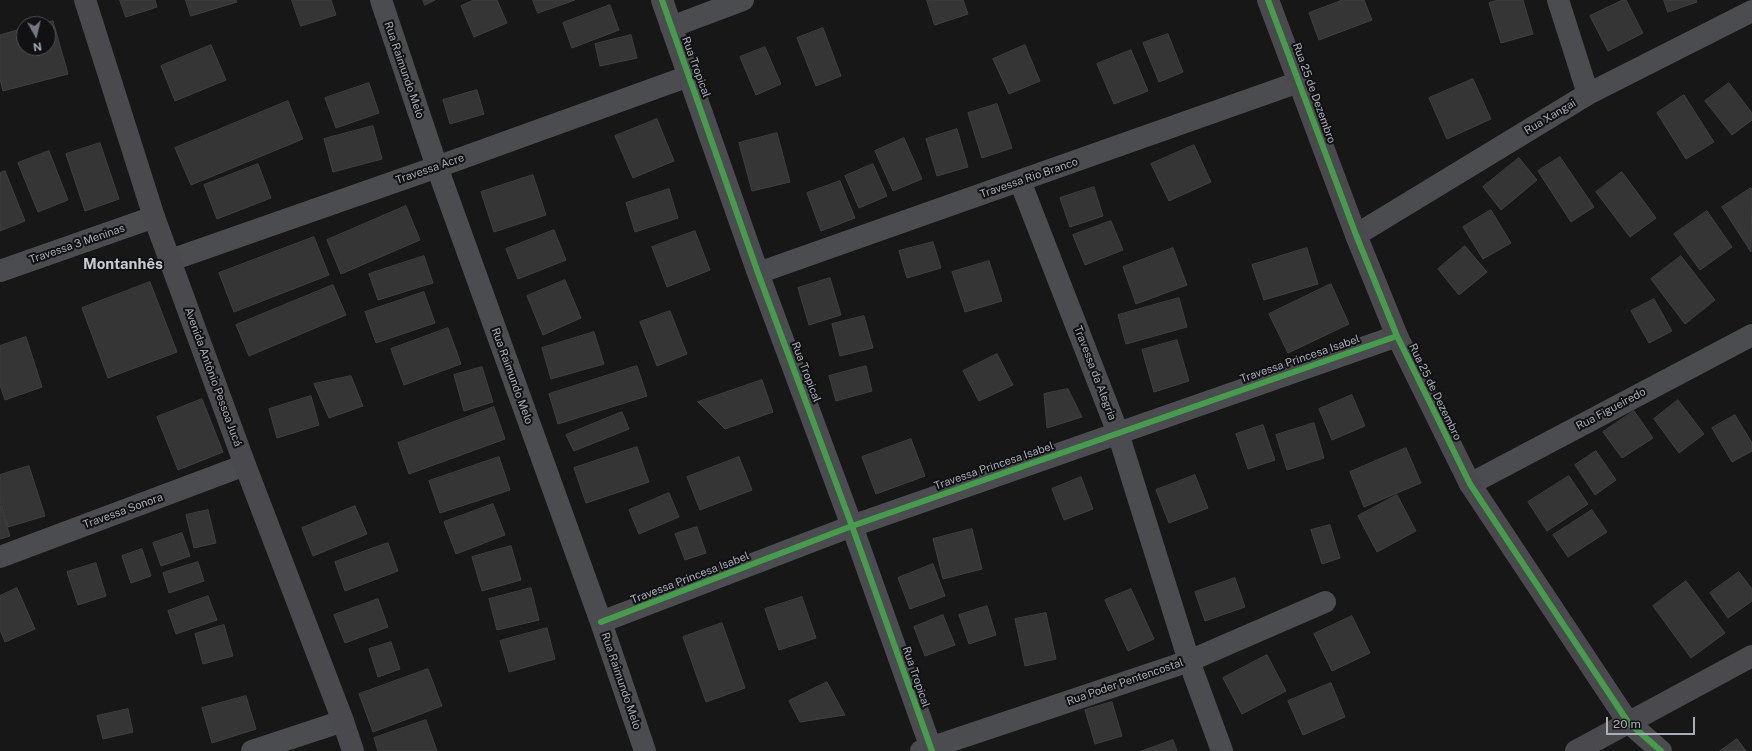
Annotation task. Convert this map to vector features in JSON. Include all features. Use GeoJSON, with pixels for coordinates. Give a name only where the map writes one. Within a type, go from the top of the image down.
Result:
{"type":"FeatureCollection","features":[{"type":"Feature","properties":{"kind":"street","name":"Avenida Antônio Pessoa Jucá"},"geometry":{"type":"LineString","coordinates":[[86,0],[154,217],[245,465],[343,721],[353,751]]}},
{"type":"Feature","properties":{"kind":"street","name":"Rua Raimundo Melo"},"geometry":{"type":"LineString","coordinates":[[381,0],[437,167],[601,622],[645,751]]}},
{"type":"Feature","properties":{"kind":"street","name":"Rua Tropical"},"geometry":{"type":"LineString","coordinates":[[662,0],[758,273],[852,526],[928,750]]}},
{"type":"Feature","properties":{"kind":"street"},"geometry":{"type":"LineString","coordinates":[[671,27],[743,0]]}},
{"type":"Feature","properties":{"kind":"street","name":"Rua 25 de Dezembro"},"geometry":{"type":"LineString","coordinates":[[1268,0],[1356,235],[1396,336],[1470,484],[1628,722],[1661,751]]}},
{"type":"Feature","properties":{"kind":"street"},"geometry":{"type":"LineString","coordinates":[[1558,0],[1588,94]]}},
{"type":"Feature","properties":{"kind":"street","name":"Rua Xangai"},"geometry":{"type":"LineString","coordinates":[[1356,235],[1588,94],[1752,11]]}},
{"type":"Feature","properties":{"kind":"street","name":"Travessa Acre"},"geometry":{"type":"LineString","coordinates":[[171,260],[437,167],[689,76]]}},
{"type":"Feature","properties":{"kind":"street","name":"Travessa Rio Branco"},"geometry":{"type":"LineString","coordinates":[[758,273],[1299,82]]}},
{"type":"Feature","properties":{"kind":"street","name":"Travessa da Alegria"},"geometry":{"type":"LineString","coordinates":[[1020,181],[1118,433],[1189,660],[1222,751]]}},
{"type":"Feature","properties":{"kind":"street","name":"Travessa 3 Meninas"},"geometry":{"type":"LineString","coordinates":[[0,271],[154,217]]}},
{"type":"Feature","properties":{"kind":"street","name":"Rua Figueiredo"},"geometry":{"type":"LineString","coordinates":[[1470,484],[1752,335]]}},
{"type":"Feature","properties":{"kind":"street","name":"Travessa Princesa Isabel"},"geometry":{"type":"LineString","coordinates":[[601,622],[852,526],[1396,336]]}},
{"type":"Feature","properties":{"kind":"street","name":"Travessa Sonora"},"geometry":{"type":"LineString","coordinates":[[0,557],[245,465]]}},
{"type":"Feature","properties":{"kind":"street","name":"Rua Poder Pentencostal"},"geometry":{"type":"LineString","coordinates":[[928,750],[1189,660],[1325,602]]}},
{"type":"Feature","properties":{"kind":"street"},"geometry":{"type":"LineString","coordinates":[[1576,751],[1752,656]]}},
{"type":"Feature","properties":{"kind":"street"},"geometry":{"type":"LineString","coordinates":[[252,751],[343,721]]}},
{"type":"Feature","properties":{"kind":"building"},"geometry":{"type":"Polygon","coordinates":[[[120,0],[155,0],[157,7],[126,17],[120,0]]]}},
{"type":"Feature","properties":{"kind":"building"},"geometry":{"type":"Polygon","coordinates":[[[186,0],[236,0],[237,2],[191,16],[186,0]]]}},
{"type":"Feature","properties":{"kind":"building"},"geometry":{"type":"Polygon","coordinates":[[[292,0],[331,0],[336,15],[301,26],[292,0]]]}},
{"type":"Feature","properties":{"kind":"building"},"geometry":{"type":"Polygon","coordinates":[[[423,0],[435,0],[425,5],[423,0]]]}},
{"type":"Feature","properties":{"kind":"building"},"geometry":{"type":"Polygon","coordinates":[[[474,0],[497,0],[507,23],[474,37],[461,6],[474,0]]]}},
{"type":"Feature","properties":{"kind":"building"},"geometry":{"type":"Polygon","coordinates":[[[533,0],[575,0],[538,13],[533,0]]]}},
{"type":"Feature","properties":{"kind":"building"},"geometry":{"type":"Polygon","coordinates":[[[927,0],[963,0],[968,14],[935,25],[927,0]]]}},
{"type":"Feature","properties":{"kind":"building"},"geometry":{"type":"Polygon","coordinates":[[[1343,0],[1364,0],[1372,20],[1319,40],[1309,13],[1343,0]]]}},
{"type":"Feature","properties":{"kind":"building"},"geometry":{"type":"Polygon","coordinates":[[[1499,0],[1523,0],[1533,34],[1501,43],[1489,3],[1499,0]]]}},
{"type":"Feature","properties":{"kind":"building"},"geometry":{"type":"Polygon","coordinates":[[[1623,0],[1626,0],[1643,33],[1608,51],[1590,16],[1623,0]]]}},
{"type":"Feature","properties":{"kind":"building"},"geometry":{"type":"Polygon","coordinates":[[[1664,0],[1696,0],[1697,2],[1668,12],[1664,0]]]}},
{"type":"Feature","properties":{"kind":"building"},"geometry":{"type":"Polygon","coordinates":[[[610,5],[619,30],[572,48],[563,23],[610,5]]]}},
{"type":"Feature","properties":{"kind":"building"},"geometry":{"type":"Polygon","coordinates":[[[823,28],[841,76],[816,86],[797,38],[823,28]]]}},
{"type":"Feature","properties":{"kind":"building"},"geometry":{"type":"Polygon","coordinates":[[[16,30],[16,56],[56,56],[56,32],[68,74],[3,91],[0,79],[0,35],[16,30]]]}},
{"type":"Feature","properties":{"kind":"building"},"geometry":{"type":"Polygon","coordinates":[[[1168,34],[1183,72],[1159,82],[1143,43],[1168,34]]]}},
{"type":"Feature","properties":{"kind":"building"},"geometry":{"type":"Polygon","coordinates":[[[631,35],[637,58],[600,66],[595,44],[631,35]]]}},
{"type":"Feature","properties":{"kind":"building"},"geometry":{"type":"Polygon","coordinates":[[[211,45],[226,80],[175,101],[161,66],[211,45]]]}},
{"type":"Feature","properties":{"kind":"building"},"geometry":{"type":"Polygon","coordinates":[[[1025,45],[1040,81],[1009,94],[993,59],[1025,45]]]}},
{"type":"Feature","properties":{"kind":"building"},"geometry":{"type":"Polygon","coordinates":[[[765,47],[781,84],[756,95],[740,57],[765,47]]]}},
{"type":"Feature","properties":{"kind":"building"},"geometry":{"type":"Polygon","coordinates":[[[1131,50],[1148,91],[1114,104],[1097,64],[1131,50]]]}},
{"type":"Feature","properties":{"kind":"building"},"geometry":{"type":"Polygon","coordinates":[[[1473,79],[1491,119],[1447,139],[1429,98],[1473,79]]]}},
{"type":"Feature","properties":{"kind":"building"},"geometry":{"type":"Polygon","coordinates":[[[369,83],[379,113],[336,128],[325,98],[369,83]]]}},
{"type":"Feature","properties":{"kind":"building"},"geometry":{"type":"Polygon","coordinates":[[[1729,83],[1752,113],[1752,120],[1732,135],[1705,101],[1729,83]]]}},
{"type":"Feature","properties":{"kind":"building"},"geometry":{"type":"Polygon","coordinates":[[[477,90],[484,114],[450,124],[443,100],[477,90]]]}},
{"type":"Feature","properties":{"kind":"building"},"geometry":{"type":"Polygon","coordinates":[[[1684,95],[1714,142],[1686,159],[1657,113],[1684,95]]]}},
{"type":"Feature","properties":{"kind":"building"},"geometry":{"type":"Polygon","coordinates":[[[288,101],[303,139],[191,185],[175,148],[288,101]]]}},
{"type":"Feature","properties":{"kind":"building"},"geometry":{"type":"Polygon","coordinates":[[[997,104],[1012,148],[982,158],[968,113],[997,104]]]}},
{"type":"Feature","properties":{"kind":"building"},"geometry":{"type":"Polygon","coordinates":[[[657,119],[674,161],[633,178],[615,136],[657,119]]]}},
{"type":"Feature","properties":{"kind":"building"},"geometry":{"type":"Polygon","coordinates":[[[373,126],[382,159],[333,172],[324,139],[373,126]]]}},
{"type":"Feature","properties":{"kind":"building"},"geometry":{"type":"Polygon","coordinates":[[[957,129],[968,167],[937,176],[926,139],[957,129]]]}},
{"type":"Feature","properties":{"kind":"building"},"geometry":{"type":"Polygon","coordinates":[[[777,133],[790,182],[752,191],[739,143],[777,133]]]}},
{"type":"Feature","properties":{"kind":"building"},"geometry":{"type":"Polygon","coordinates":[[[904,138],[922,179],[893,191],[875,151],[904,138]]]}},
{"type":"Feature","properties":{"kind":"building"},"geometry":{"type":"Polygon","coordinates":[[[100,143],[119,199],[85,211],[66,154],[100,143]]]}},
{"type":"Feature","properties":{"kind":"building"},"geometry":{"type":"Polygon","coordinates":[[[1194,145],[1211,182],[1169,201],[1151,164],[1194,145]]]}},
{"type":"Feature","properties":{"kind":"building"},"geometry":{"type":"Polygon","coordinates":[[[49,151],[68,200],[38,212],[18,163],[49,151]]]}},
{"type":"Feature","properties":{"kind":"building"},"geometry":{"type":"Polygon","coordinates":[[[1560,157],[1594,207],[1571,222],[1538,171],[1560,157]]]}},
{"type":"Feature","properties":{"kind":"building"},"geometry":{"type":"Polygon","coordinates":[[[1519,158],[1537,180],[1501,210],[1483,187],[1519,158]]]}},
{"type":"Feature","properties":{"kind":"building"},"geometry":{"type":"Polygon","coordinates":[[[258,164],[271,198],[217,219],[204,185],[258,164]]]}},
{"type":"Feature","properties":{"kind":"building"},"geometry":{"type":"Polygon","coordinates":[[[873,164],[887,196],[859,208],[845,176],[873,164]]]}},
{"type":"Feature","properties":{"kind":"building"},"geometry":{"type":"Polygon","coordinates":[[[5,171],[25,221],[0,231],[0,173],[5,171]]]}},
{"type":"Feature","properties":{"kind":"building"},"geometry":{"type":"Polygon","coordinates":[[[1622,172],[1656,218],[1630,237],[1596,192],[1622,172]]]}},
{"type":"Feature","properties":{"kind":"building"},"geometry":{"type":"Polygon","coordinates":[[[533,175],[546,215],[494,232],[481,192],[533,175]]]}},
{"type":"Feature","properties":{"kind":"building"},"geometry":{"type":"Polygon","coordinates":[[[840,181],[855,218],[821,231],[807,193],[840,181]]]}},
{"type":"Feature","properties":{"kind":"building"},"geometry":{"type":"Polygon","coordinates":[[[1094,187],[1103,216],[1070,227],[1060,198],[1094,187]]]}},
{"type":"Feature","properties":{"kind":"building"},"geometry":{"type":"Polygon","coordinates":[[[1751,188],[1752,190],[1751,252],[1722,207],[1751,188]]]}},
{"type":"Feature","properties":{"kind":"building"},"geometry":{"type":"Polygon","coordinates":[[[669,189],[678,218],[635,232],[626,203],[669,189]]]}},
{"type":"Feature","properties":{"kind":"building"},"geometry":{"type":"Polygon","coordinates":[[[406,206],[420,240],[341,274],[327,240],[406,206]]]}},
{"type":"Feature","properties":{"kind":"building"},"geometry":{"type":"Polygon","coordinates":[[[1491,210],[1511,243],[1483,259],[1463,227],[1491,210]]]}},
{"type":"Feature","properties":{"kind":"building"},"geometry":{"type":"Polygon","coordinates":[[[1707,211],[1732,247],[1700,270],[1674,234],[1707,211]]]}},
{"type":"Feature","properties":{"kind":"building"},"geometry":{"type":"Polygon","coordinates":[[[1111,221],[1123,250],[1085,265],[1073,235],[1111,221]]]}},
{"type":"Feature","properties":{"kind":"building"},"geometry":{"type":"Polygon","coordinates":[[[554,230],[566,260],[518,279],[506,249],[554,230]]]}},
{"type":"Feature","properties":{"kind":"building"},"geometry":{"type":"Polygon","coordinates":[[[695,231],[710,270],[667,287],[652,247],[695,231]]]}},
{"type":"Feature","properties":{"kind":"building"},"geometry":{"type":"Polygon","coordinates":[[[314,237],[329,275],[234,312],[219,273],[314,237]]]}},
{"type":"Feature","properties":{"kind":"building"},"geometry":{"type":"Polygon","coordinates":[[[933,242],[941,268],[907,278],[899,251],[933,242]]]}},
{"type":"Feature","properties":{"kind":"building"},"geometry":{"type":"Polygon","coordinates":[[[1465,246],[1487,272],[1459,295],[1438,269],[1465,246]]]}},
{"type":"Feature","properties":{"kind":"building"},"geometry":{"type":"Polygon","coordinates":[[[1173,248],[1187,285],[1136,304],[1123,267],[1173,248]]]}},
{"type":"Feature","properties":{"kind":"building"},"geometry":{"type":"Polygon","coordinates":[[[1307,248],[1318,284],[1264,300],[1252,265],[1307,248]]]}},
{"type":"Feature","properties":{"kind":"building"},"geometry":{"type":"Polygon","coordinates":[[[424,256],[433,283],[378,300],[369,274],[424,256]]]}},
{"type":"Feature","properties":{"kind":"building"},"geometry":{"type":"Polygon","coordinates":[[[1681,256],[1715,300],[1685,324],[1651,279],[1681,256]]]}},
{"type":"Feature","properties":{"kind":"building"},"geometry":{"type":"Polygon","coordinates":[[[989,261],[1002,301],[965,312],[952,272],[989,261]]]}},
{"type":"Feature","properties":{"kind":"building"},"geometry":{"type":"Polygon","coordinates":[[[830,278],[841,315],[809,325],[798,288],[830,278]]]}},
{"type":"Feature","properties":{"kind":"building"},"geometry":{"type":"Polygon","coordinates":[[[565,280],[581,318],[543,335],[527,296],[565,280]]]}},
{"type":"Feature","properties":{"kind":"building"},"geometry":{"type":"Polygon","coordinates":[[[150,282],[177,352],[108,378],[82,308],[150,282]]]}},
{"type":"Feature","properties":{"kind":"building"},"geometry":{"type":"Polygon","coordinates":[[[1331,284],[1349,324],[1288,353],[1269,314],[1331,284]]]}},
{"type":"Feature","properties":{"kind":"building"},"geometry":{"type":"Polygon","coordinates":[[[333,285],[346,315],[249,356],[236,325],[333,285]]]}},
{"type":"Feature","properties":{"kind":"building"},"geometry":{"type":"Polygon","coordinates":[[[424,292],[435,323],[376,343],[365,312],[424,292]]]}},
{"type":"Feature","properties":{"kind":"building"},"geometry":{"type":"Polygon","coordinates":[[[1179,298],[1187,327],[1126,344],[1118,315],[1179,298]]]}},
{"type":"Feature","properties":{"kind":"building"},"geometry":{"type":"Polygon","coordinates":[[[1654,299],[1672,331],[1649,343],[1631,311],[1654,299]]]}},
{"type":"Feature","properties":{"kind":"building"},"geometry":{"type":"Polygon","coordinates":[[[670,311],[687,354],[657,366],[640,322],[670,311]]]}},
{"type":"Feature","properties":{"kind":"building"},"geometry":{"type":"Polygon","coordinates":[[[864,316],[873,348],[840,356],[832,324],[864,316]]]}},
{"type":"Feature","properties":{"kind":"building"},"geometry":{"type":"Polygon","coordinates":[[[448,328],[461,364],[404,385],[391,349],[448,328]]]}},
{"type":"Feature","properties":{"kind":"building"},"geometry":{"type":"Polygon","coordinates":[[[594,332],[604,364],[551,379],[542,348],[594,332]]]}},
{"type":"Feature","properties":{"kind":"building"},"geometry":{"type":"Polygon","coordinates":[[[26,337],[42,387],[5,400],[0,385],[0,346],[26,337]]]}},
{"type":"Feature","properties":{"kind":"building"},"geometry":{"type":"Polygon","coordinates":[[[1177,340],[1189,381],[1154,392],[1142,350],[1177,340]]]}},
{"type":"Feature","properties":{"kind":"building"},"geometry":{"type":"Polygon","coordinates":[[[997,354],[1013,385],[979,401],[963,371],[997,354]]]}},
{"type":"Feature","properties":{"kind":"building"},"geometry":{"type":"Polygon","coordinates":[[[637,366],[647,396],[558,424],[549,394],[637,366]]]}},
{"type":"Feature","properties":{"kind":"building"},"geometry":{"type":"Polygon","coordinates":[[[866,366],[872,391],[836,401],[829,376],[866,366]]]}},
{"type":"Feature","properties":{"kind":"building"},"geometry":{"type":"Polygon","coordinates":[[[482,367],[493,402],[464,411],[454,375],[482,367]]]}},
{"type":"Feature","properties":{"kind":"building"},"geometry":{"type":"Polygon","coordinates":[[[351,376],[363,406],[329,418],[314,384],[351,376]]]}},
{"type":"Feature","properties":{"kind":"building"},"geometry":{"type":"Polygon","coordinates":[[[762,380],[773,412],[725,429],[698,402],[762,380]]]}},
{"type":"Feature","properties":{"kind":"building"},"geometry":{"type":"Polygon","coordinates":[[[1068,389],[1082,417],[1047,428],[1044,394],[1068,389]]]}},
{"type":"Feature","properties":{"kind":"building"},"geometry":{"type":"Polygon","coordinates":[[[1352,395],[1365,426],[1332,440],[1319,409],[1352,395]]]}},
{"type":"Feature","properties":{"kind":"building"},"geometry":{"type":"Polygon","coordinates":[[[311,396],[319,425],[277,438],[269,409],[311,396]]]}},
{"type":"Feature","properties":{"kind":"building"},"geometry":{"type":"Polygon","coordinates":[[[202,399],[223,452],[178,470],[157,417],[202,399]]]}},
{"type":"Feature","properties":{"kind":"building"},"geometry":{"type":"Polygon","coordinates":[[[1678,400],[1704,434],[1679,453],[1654,419],[1678,400]]]}},
{"type":"Feature","properties":{"kind":"building"},"geometry":{"type":"Polygon","coordinates":[[[494,407],[505,439],[409,474],[398,443],[494,407]]]}},
{"type":"Feature","properties":{"kind":"building"},"geometry":{"type":"Polygon","coordinates":[[[1634,411],[1653,438],[1622,458],[1603,432],[1634,411]]]}},
{"type":"Feature","properties":{"kind":"building"},"geometry":{"type":"Polygon","coordinates":[[[622,412],[629,429],[574,451],[566,435],[622,412]]]}},
{"type":"Feature","properties":{"kind":"building"},"geometry":{"type":"Polygon","coordinates":[[[1735,415],[1752,443],[1752,451],[1732,462],[1712,428],[1735,415]]]}},
{"type":"Feature","properties":{"kind":"building"},"geometry":{"type":"Polygon","coordinates":[[[1314,423],[1324,458],[1287,470],[1276,435],[1314,423]]]}},
{"type":"Feature","properties":{"kind":"building"},"geometry":{"type":"Polygon","coordinates":[[[1263,425],[1275,460],[1248,469],[1236,434],[1263,425]]]}},
{"type":"Feature","properties":{"kind":"building"},"geometry":{"type":"Polygon","coordinates":[[[911,439],[925,476],[876,494],[862,457],[911,439]]]}},
{"type":"Feature","properties":{"kind":"building"},"geometry":{"type":"Polygon","coordinates":[[[637,447],[649,482],[586,503],[574,468],[637,447]]]}},
{"type":"Feature","properties":{"kind":"building"},"geometry":{"type":"Polygon","coordinates":[[[1406,448],[1421,483],[1364,507],[1350,472],[1406,448]]]}},
{"type":"Feature","properties":{"kind":"building"},"geometry":{"type":"Polygon","coordinates":[[[1596,451],[1616,480],[1595,495],[1575,465],[1596,451]]]}},
{"type":"Feature","properties":{"kind":"building"},"geometry":{"type":"Polygon","coordinates":[[[499,457],[510,490],[440,513],[429,481],[499,457]]]}},
{"type":"Feature","properties":{"kind":"building"},"geometry":{"type":"Polygon","coordinates":[[[739,457],[752,490],[700,510],[687,477],[739,457]]]}},
{"type":"Feature","properties":{"kind":"building"},"geometry":{"type":"Polygon","coordinates":[[[29,466],[45,516],[8,527],[0,501],[0,475],[29,466]]]}},
{"type":"Feature","properties":{"kind":"building"},"geometry":{"type":"Polygon","coordinates":[[[1195,475],[1208,508],[1169,523],[1156,490],[1195,475]]]}},
{"type":"Feature","properties":{"kind":"building"},"geometry":{"type":"Polygon","coordinates":[[[1569,476],[1588,504],[1547,531],[1528,502],[1569,476]]]}},
{"type":"Feature","properties":{"kind":"building"},"geometry":{"type":"Polygon","coordinates":[[[1081,477],[1093,509],[1064,520],[1052,489],[1081,477]]]}},
{"type":"Feature","properties":{"kind":"building"},"geometry":{"type":"Polygon","coordinates":[[[669,493],[679,517],[639,534],[629,510],[669,493]]]}},
{"type":"Feature","properties":{"kind":"building"},"geometry":{"type":"Polygon","coordinates":[[[1397,495],[1416,531],[1377,552],[1358,516],[1397,495]]]}},
{"type":"Feature","properties":{"kind":"building"},"geometry":{"type":"Polygon","coordinates":[[[493,504],[505,535],[456,554],[444,522],[493,504]]]}},
{"type":"Feature","properties":{"kind":"building"},"geometry":{"type":"Polygon","coordinates":[[[0,505],[10,536],[0,539],[0,505]]]}},
{"type":"Feature","properties":{"kind":"building"},"geometry":{"type":"Polygon","coordinates":[[[355,506],[367,534],[313,556],[302,528],[355,506]]]}},
{"type":"Feature","properties":{"kind":"building"},"geometry":{"type":"Polygon","coordinates":[[[208,510],[216,543],[194,548],[186,515],[208,510]]]}},
{"type":"Feature","properties":{"kind":"building"},"geometry":{"type":"Polygon","coordinates":[[[1592,510],[1607,532],[1568,557],[1553,535],[1592,510]]]}},
{"type":"Feature","properties":{"kind":"building"},"geometry":{"type":"Polygon","coordinates":[[[1330,525],[1340,558],[1322,564],[1311,530],[1330,525]]]}},
{"type":"Feature","properties":{"kind":"building"},"geometry":{"type":"Polygon","coordinates":[[[697,527],[706,553],[685,560],[675,534],[697,527]]]}},
{"type":"Feature","properties":{"kind":"building"},"geometry":{"type":"Polygon","coordinates":[[[972,529],[982,569],[943,579],[933,539],[972,529]]]}},
{"type":"Feature","properties":{"kind":"building"},"geometry":{"type":"Polygon","coordinates":[[[182,533],[190,556],[161,566],[153,543],[182,533]]]}},
{"type":"Feature","properties":{"kind":"building"},"geometry":{"type":"Polygon","coordinates":[[[388,543],[398,571],[345,591],[335,562],[388,543]]]}},
{"type":"Feature","properties":{"kind":"building"},"geometry":{"type":"Polygon","coordinates":[[[511,546],[521,580],[482,591],[472,557],[511,546]]]}},
{"type":"Feature","properties":{"kind":"building"},"geometry":{"type":"Polygon","coordinates":[[[142,549],[151,576],[131,583],[122,556],[142,549]]]}},
{"type":"Feature","properties":{"kind":"building"},"geometry":{"type":"Polygon","coordinates":[[[198,562],[204,581],[169,593],[163,573],[198,562]]]}},
{"type":"Feature","properties":{"kind":"building"},"geometry":{"type":"Polygon","coordinates":[[[96,563],[106,596],[78,605],[67,572],[96,563]]]}},
{"type":"Feature","properties":{"kind":"building"},"geometry":{"type":"Polygon","coordinates":[[[933,564],[945,596],[910,609],[898,578],[933,564]]]}},
{"type":"Feature","properties":{"kind":"building"},"geometry":{"type":"Polygon","coordinates":[[[1739,572],[1752,589],[1752,601],[1728,618],[1710,593],[1739,572]]]}},
{"type":"Feature","properties":{"kind":"building"},"geometry":{"type":"Polygon","coordinates":[[[1235,578],[1245,607],[1205,621],[1195,592],[1235,578]]]}},
{"type":"Feature","properties":{"kind":"building"},"geometry":{"type":"Polygon","coordinates":[[[1686,581],[1725,633],[1691,658],[1653,606],[1686,581]]]}},
{"type":"Feature","properties":{"kind":"building"},"geometry":{"type":"Polygon","coordinates":[[[17,588],[35,629],[5,642],[0,630],[0,596],[17,588]]]}},
{"type":"Feature","properties":{"kind":"building"},"geometry":{"type":"Polygon","coordinates":[[[531,588],[539,620],[497,630],[489,599],[531,588]]]}},
{"type":"Feature","properties":{"kind":"building"},"geometry":{"type":"Polygon","coordinates":[[[1131,589],[1154,639],[1128,651],[1105,600],[1131,589]]]}},
{"type":"Feature","properties":{"kind":"building"},"geometry":{"type":"Polygon","coordinates":[[[208,596],[217,620],[176,634],[168,611],[208,596]]]}},
{"type":"Feature","properties":{"kind":"building"},"geometry":{"type":"Polygon","coordinates":[[[802,597],[816,638],[779,650],[765,609],[802,597]]]}},
{"type":"Feature","properties":{"kind":"building"},"geometry":{"type":"Polygon","coordinates":[[[378,599],[388,627],[345,643],[334,615],[378,599]]]}},
{"type":"Feature","properties":{"kind":"building"},"geometry":{"type":"Polygon","coordinates":[[[987,606],[996,635],[969,644],[959,615],[987,606]]]}},
{"type":"Feature","properties":{"kind":"building"},"geometry":{"type":"Polygon","coordinates":[[[1046,613],[1056,659],[1025,666],[1015,619],[1046,613]]]}},
{"type":"Feature","properties":{"kind":"building"},"geometry":{"type":"Polygon","coordinates":[[[943,615],[955,645],[925,656],[914,627],[943,615]]]}},
{"type":"Feature","properties":{"kind":"building"},"geometry":{"type":"Polygon","coordinates":[[[1352,616],[1370,653],[1332,671],[1314,634],[1352,616]]]}},
{"type":"Feature","properties":{"kind":"building"},"geometry":{"type":"Polygon","coordinates":[[[722,623],[745,688],[706,702],[683,637],[722,623]]]}},
{"type":"Feature","properties":{"kind":"building"},"geometry":{"type":"Polygon","coordinates":[[[224,625],[233,656],[203,664],[195,634],[224,625]]]}},
{"type":"Feature","properties":{"kind":"building"},"geometry":{"type":"Polygon","coordinates":[[[547,628],[555,659],[509,672],[500,641],[547,628]]]}},
{"type":"Feature","properties":{"kind":"building"},"geometry":{"type":"Polygon","coordinates":[[[391,642],[400,669],[378,677],[369,649],[391,642]]]}},
{"type":"Feature","properties":{"kind":"building"},"geometry":{"type":"Polygon","coordinates":[[[1267,655],[1286,691],[1242,714],[1223,678],[1267,655]]]}},
{"type":"Feature","properties":{"kind":"building"},"geometry":{"type":"Polygon","coordinates":[[[428,669],[442,706],[373,732],[359,694],[428,669]]]}},
{"type":"Feature","properties":{"kind":"building"},"geometry":{"type":"Polygon","coordinates":[[[827,682],[845,715],[800,722],[789,701],[827,682]]]}},
{"type":"Feature","properties":{"kind":"building"},"geometry":{"type":"Polygon","coordinates":[[[1331,683],[1345,717],[1303,735],[1288,701],[1331,683]]]}},
{"type":"Feature","properties":{"kind":"building"},"geometry":{"type":"Polygon","coordinates":[[[246,696],[256,729],[212,743],[202,708],[246,696]]]}},
{"type":"Feature","properties":{"kind":"building"},"geometry":{"type":"Polygon","coordinates":[[[1112,702],[1122,736],[1095,744],[1085,710],[1112,702]]]}},
{"type":"Feature","properties":{"kind":"building"},"geometry":{"type":"Polygon","coordinates":[[[128,709],[133,732],[103,739],[97,716],[128,709]]]}},
{"type":"Feature","properties":{"kind":"building"},"geometry":{"type":"Polygon","coordinates":[[[426,720],[437,751],[378,751],[374,738],[426,720]]]}},
{"type":"Feature","properties":{"kind":"building"},"geometry":{"type":"Polygon","coordinates":[[[1737,739],[1746,751],[1720,751],[1737,739]]]}},
{"type":"Feature","properties":{"kind":"building"},"geometry":{"type":"Polygon","coordinates":[[[1173,740],[1177,751],[1142,751],[1173,740]]]}},
{"type":"Feature","properties":{"kind":"cycle path"},"geometry":{"type":"LineString","coordinates":[[662,0],[758,273],[852,526],[932,751]]}},
{"type":"Feature","properties":{"kind":"cycle path"},"geometry":{"type":"LineString","coordinates":[[1268,0],[1356,235],[1397,336],[1470,484],[1628,722],[1661,751]]}},
{"type":"Feature","properties":{"kind":"cycle path"},"geometry":{"type":"LineString","coordinates":[[601,622],[852,526],[1397,336]]}},
{"type":"Feature","properties":{"kind":"district","name":"Montanhês"},"geometry":{"type":"Point","coordinates":[123,264]}}]}
